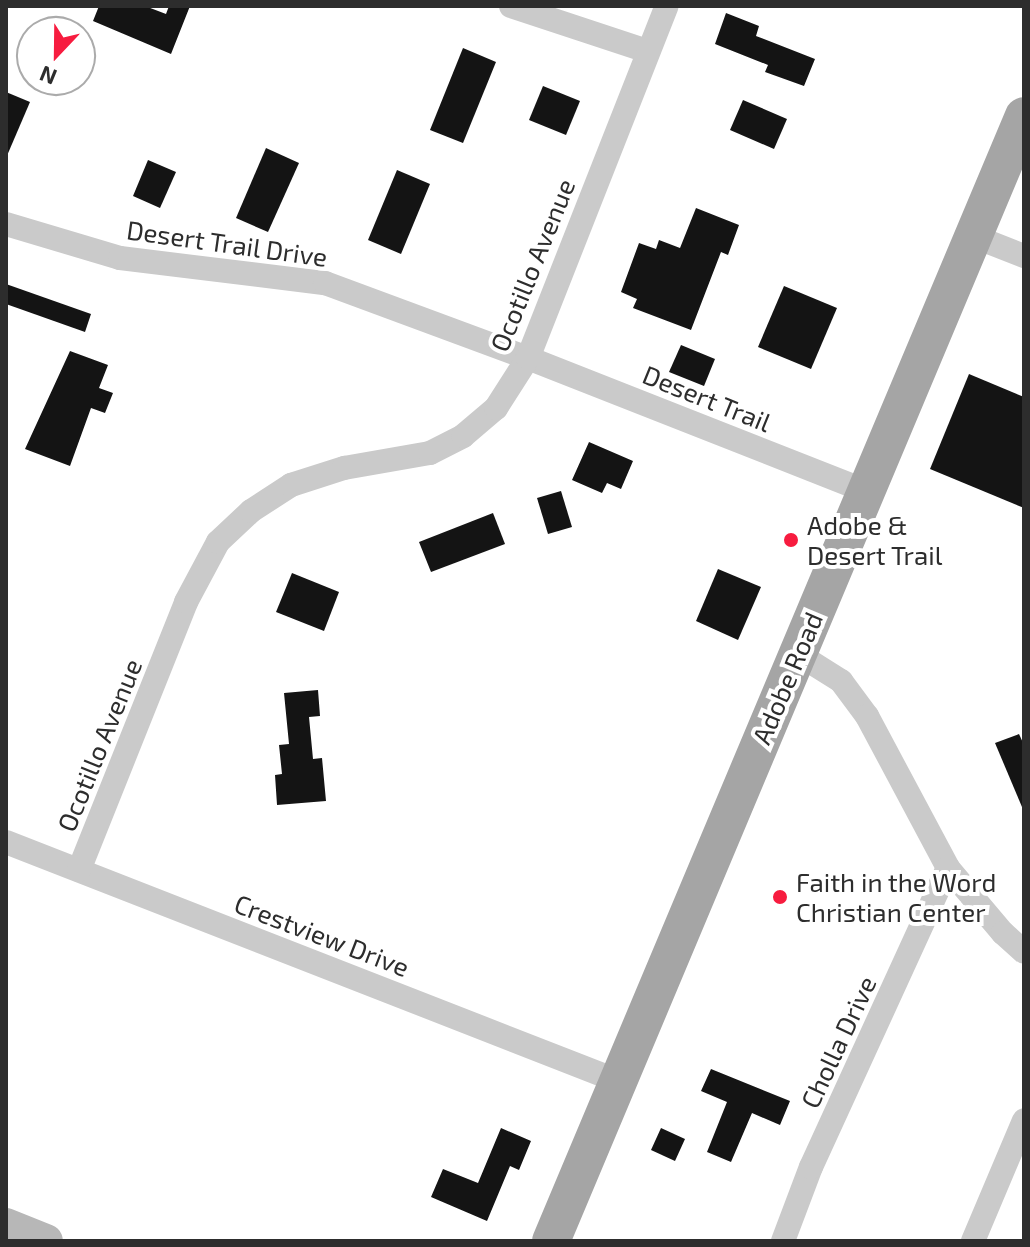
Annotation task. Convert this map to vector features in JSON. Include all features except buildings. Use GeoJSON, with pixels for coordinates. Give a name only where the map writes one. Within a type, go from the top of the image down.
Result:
{"type":"FeatureCollection","features":[{"type":"Feature","properties":{"kind":"main road","name":"Adobe Road"},"geometry":{"type":"LineString","coordinates":[[551,1241],[1024,116]]}},
{"type":"Feature","properties":{"kind":"street"},"geometry":{"type":"LineString","coordinates":[[511,6],[647,51]]}},
{"type":"Feature","properties":{"kind":"street","name":"Ocotillo Avenue"},"geometry":{"type":"LineString","coordinates":[[79,870],[186,602],[218,542],[251,511],[291,485],[344,468],[430,453],[463,436],[496,408],[528,358],[667,6]]}},
{"type":"Feature","properties":{"kind":"street","name":"Desert Trail Drive"},"geometry":{"type":"LineString","coordinates":[[6,224],[120,258],[325,283],[528,358]]}},
{"type":"Feature","properties":{"kind":"street"},"geometry":{"type":"LineString","coordinates":[[973,236],[1024,256]]}},
{"type":"Feature","properties":{"kind":"street","name":"Desert Trail"},"geometry":{"type":"LineString","coordinates":[[528,358],[866,491]]}},
{"type":"Feature","properties":{"kind":"street"},"geometry":{"type":"LineString","coordinates":[[798,654],[841,681],[867,716],[948,868],[1003,933],[1024,952]]}},
{"type":"Feature","properties":{"kind":"street","name":"Crestview Drive"},"geometry":{"type":"LineString","coordinates":[[6,842],[618,1081]]}},
{"type":"Feature","properties":{"kind":"street","name":"Cholla Drive"},"geometry":{"type":"LineString","coordinates":[[783,1241],[811,1167],[948,868]]}},
{"type":"Feature","properties":{"kind":"street"},"geometry":{"type":"LineString","coordinates":[[973,1241],[1024,1120]]}},
{"type":"Feature","properties":{"kind":"street"},"geometry":{"type":"LineString","coordinates":[[6,1225],[46,1241]]}},
{"type":"Feature","properties":{"kind":"place","name":"Adobe & Desert Trail"},"geometry":{"type":"Point","coordinates":[791,540]}},
{"type":"Feature","properties":{"kind":"place","name":"Faith in the Word Christian Center"},"geometry":{"type":"Point","coordinates":[780,897]}}]}
